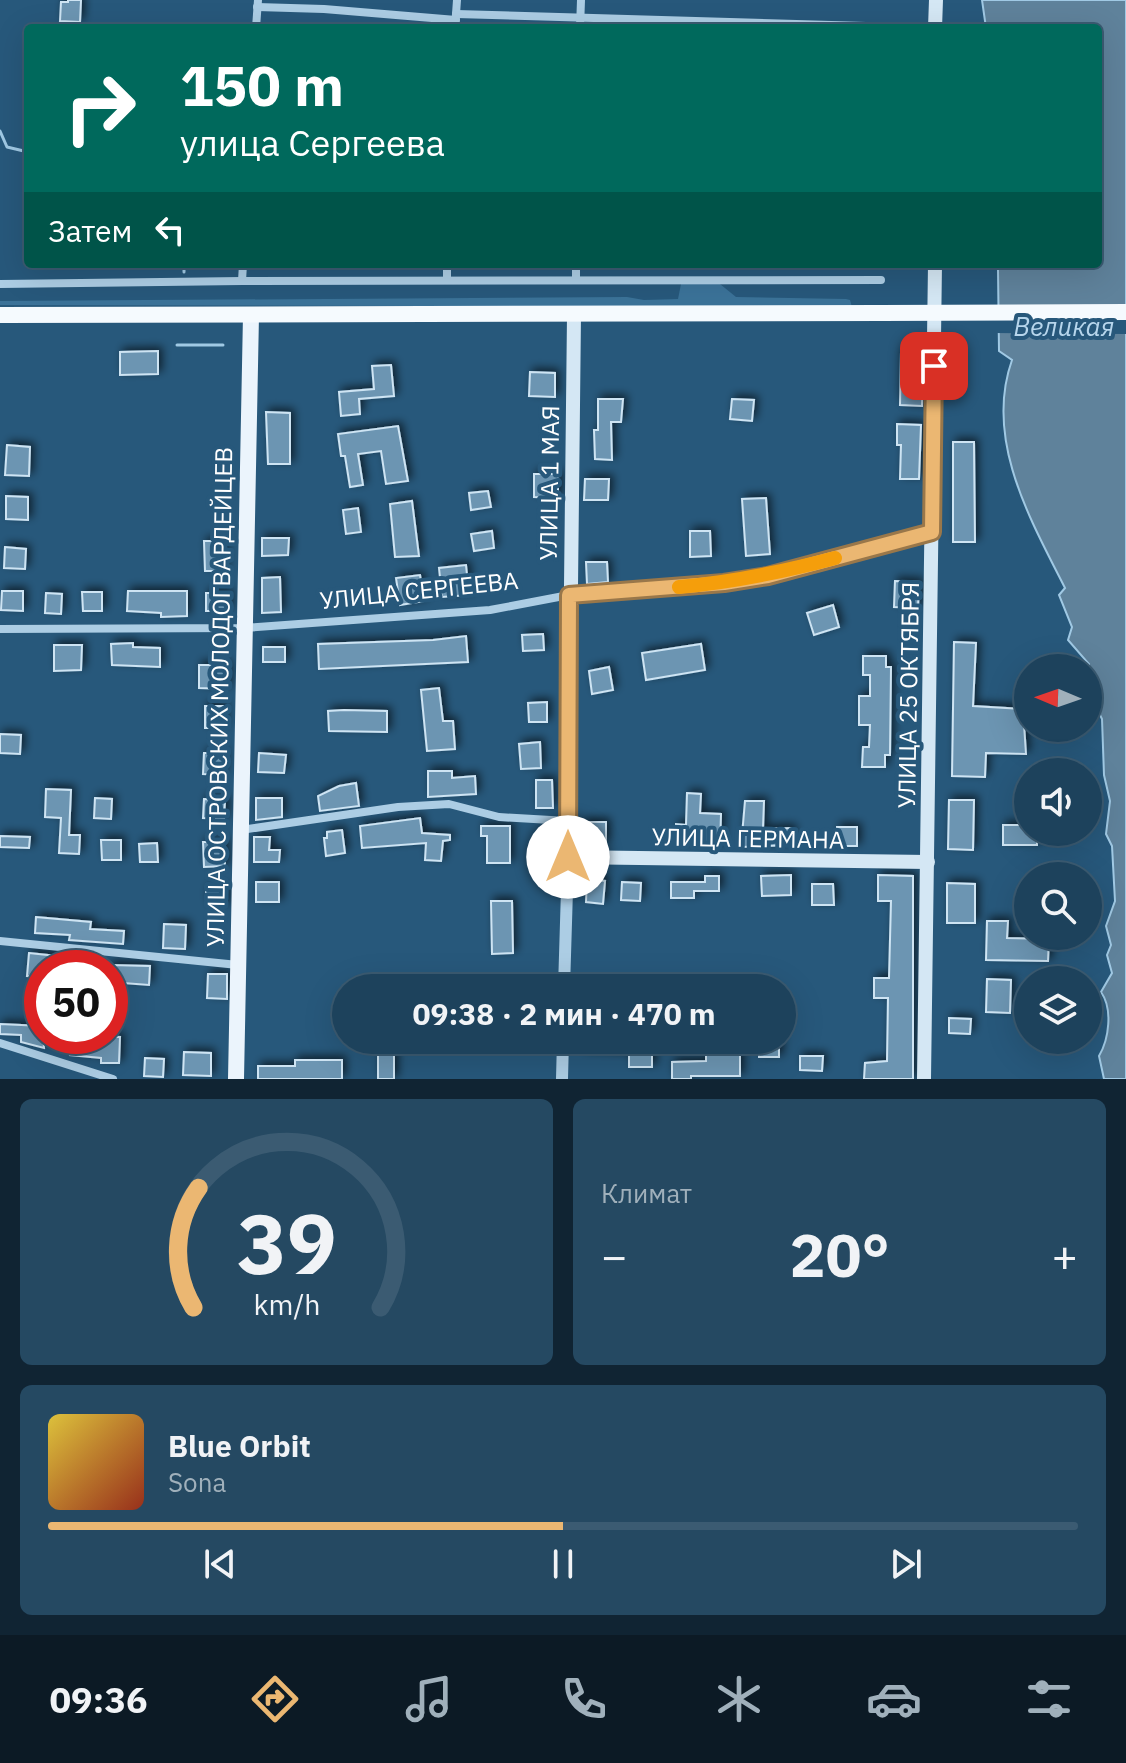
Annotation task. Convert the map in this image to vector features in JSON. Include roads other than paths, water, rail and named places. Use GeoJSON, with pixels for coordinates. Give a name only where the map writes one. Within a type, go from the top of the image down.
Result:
{"type":"FeatureCollection","features":[{"type":"Feature","properties":{"kind":"highway"},"geometry":{"type":"LineString","coordinates":[[0,315],[1126,312]]}},
{"type":"Feature","properties":{"kind":"main road"},"geometry":{"type":"LineString","coordinates":[[935,24],[936,0]]}},
{"type":"Feature","properties":{"kind":"main road","name":"УЛИЦА 25 ОКТЯБРЯ"},"geometry":{"type":"LineString","coordinates":[[924,1079],[935,268]]}},
{"type":"Feature","properties":{"kind":"main road","name":"УЛИЦА ОСТРОВСКИХ МОЛОДОГВАРДЕЙЦЕВ"},"geometry":{"type":"LineString","coordinates":[[236,1079],[251,315]]}},
{"type":"Feature","properties":{"kind":"main road","name":"УЛИЦА 1 МАЯ"},"geometry":{"type":"LineString","coordinates":[[568,857],[574,315]]}},
{"type":"Feature","properties":{"kind":"main road","name":"УЛИЦА СЕРГЕЕВА"},"geometry":{"type":"LineString","coordinates":[[569,595],[724,583],[768,576],[932,532]]}},
{"type":"Feature","properties":{"kind":"main road","name":"УЛИЦА ГЕРМАНА"},"geometry":{"type":"LineString","coordinates":[[568,857],[928,862]]}},
{"type":"Feature","properties":{"kind":"street"},"geometry":{"type":"LineString","coordinates":[[456,21],[457,0]]}},
{"type":"Feature","properties":{"kind":"street"},"geometry":{"type":"LineString","coordinates":[[256,24],[258,3],[456,21],[580,24],[581,0]]}},
{"type":"Feature","properties":{"kind":"street"},"geometry":{"type":"LineString","coordinates":[[242,281],[243,268]]}},
{"type":"Feature","properties":{"kind":"street"},"geometry":{"type":"LineString","coordinates":[[447,268],[447,280]]}},
{"type":"Feature","properties":{"kind":"street"},"geometry":{"type":"LineString","coordinates":[[576,268],[576,280]]}},
{"type":"Feature","properties":{"kind":"street"},"geometry":{"type":"LineString","coordinates":[[0,284],[881,280]]}},
{"type":"Feature","properties":{"kind":"street","name":"УЛИЦА СЕРГЕЕВА"},"geometry":{"type":"LineString","coordinates":[[0,629],[244,628],[490,610],[569,595]]}},
{"type":"Feature","properties":{"kind":"street"},"geometry":{"type":"LineString","coordinates":[[240,830],[398,807],[449,804],[499,817],[568,821]]}},
{"type":"Feature","properties":{"kind":"street","name":"УЛИЦА 1 МАЯ"},"geometry":{"type":"LineString","coordinates":[[564,974],[568,857]]}},
{"type":"Feature","properties":{"kind":"street"},"geometry":{"type":"LineString","coordinates":[[0,941],[238,965]]}},
{"type":"Feature","properties":{"kind":"street"},"geometry":{"type":"LineString","coordinates":[[0,1043],[113,1079]]}},
{"type":"Feature","properties":{"kind":"street"},"geometry":{"type":"LineString","coordinates":[[562,1079],[563,1054]]}},
{"type":"Feature","properties":{"kind":"water","name":"Великая"},"geometry":{"type":"Polygon","coordinates":[[[982,0],[1126,0],[1126,1079],[1104,1079],[1099,1056],[1108,1024],[1102,990],[1112,973],[1107,955],[1111,945],[1106,926],[1115,901],[1112,846],[1106,834],[1110,801],[1104,775],[1102,654],[1080,654],[1068,640],[1072,627],[1059,595],[1065,588],[1025,506],[1007,449],[1005,390],[1012,360],[999,351],[997,268],[1102,268],[1102,24],[985,24],[982,0]]]}},
{"type":"Feature","properties":{"kind":"waterway"},"geometry":{"type":"LineString","coordinates":[[0,131],[7,147],[24,151]]}},
{"type":"Feature","properties":{"kind":"waterway"},"geometry":{"type":"LineString","coordinates":[[177,345],[223,345]]}}]}
